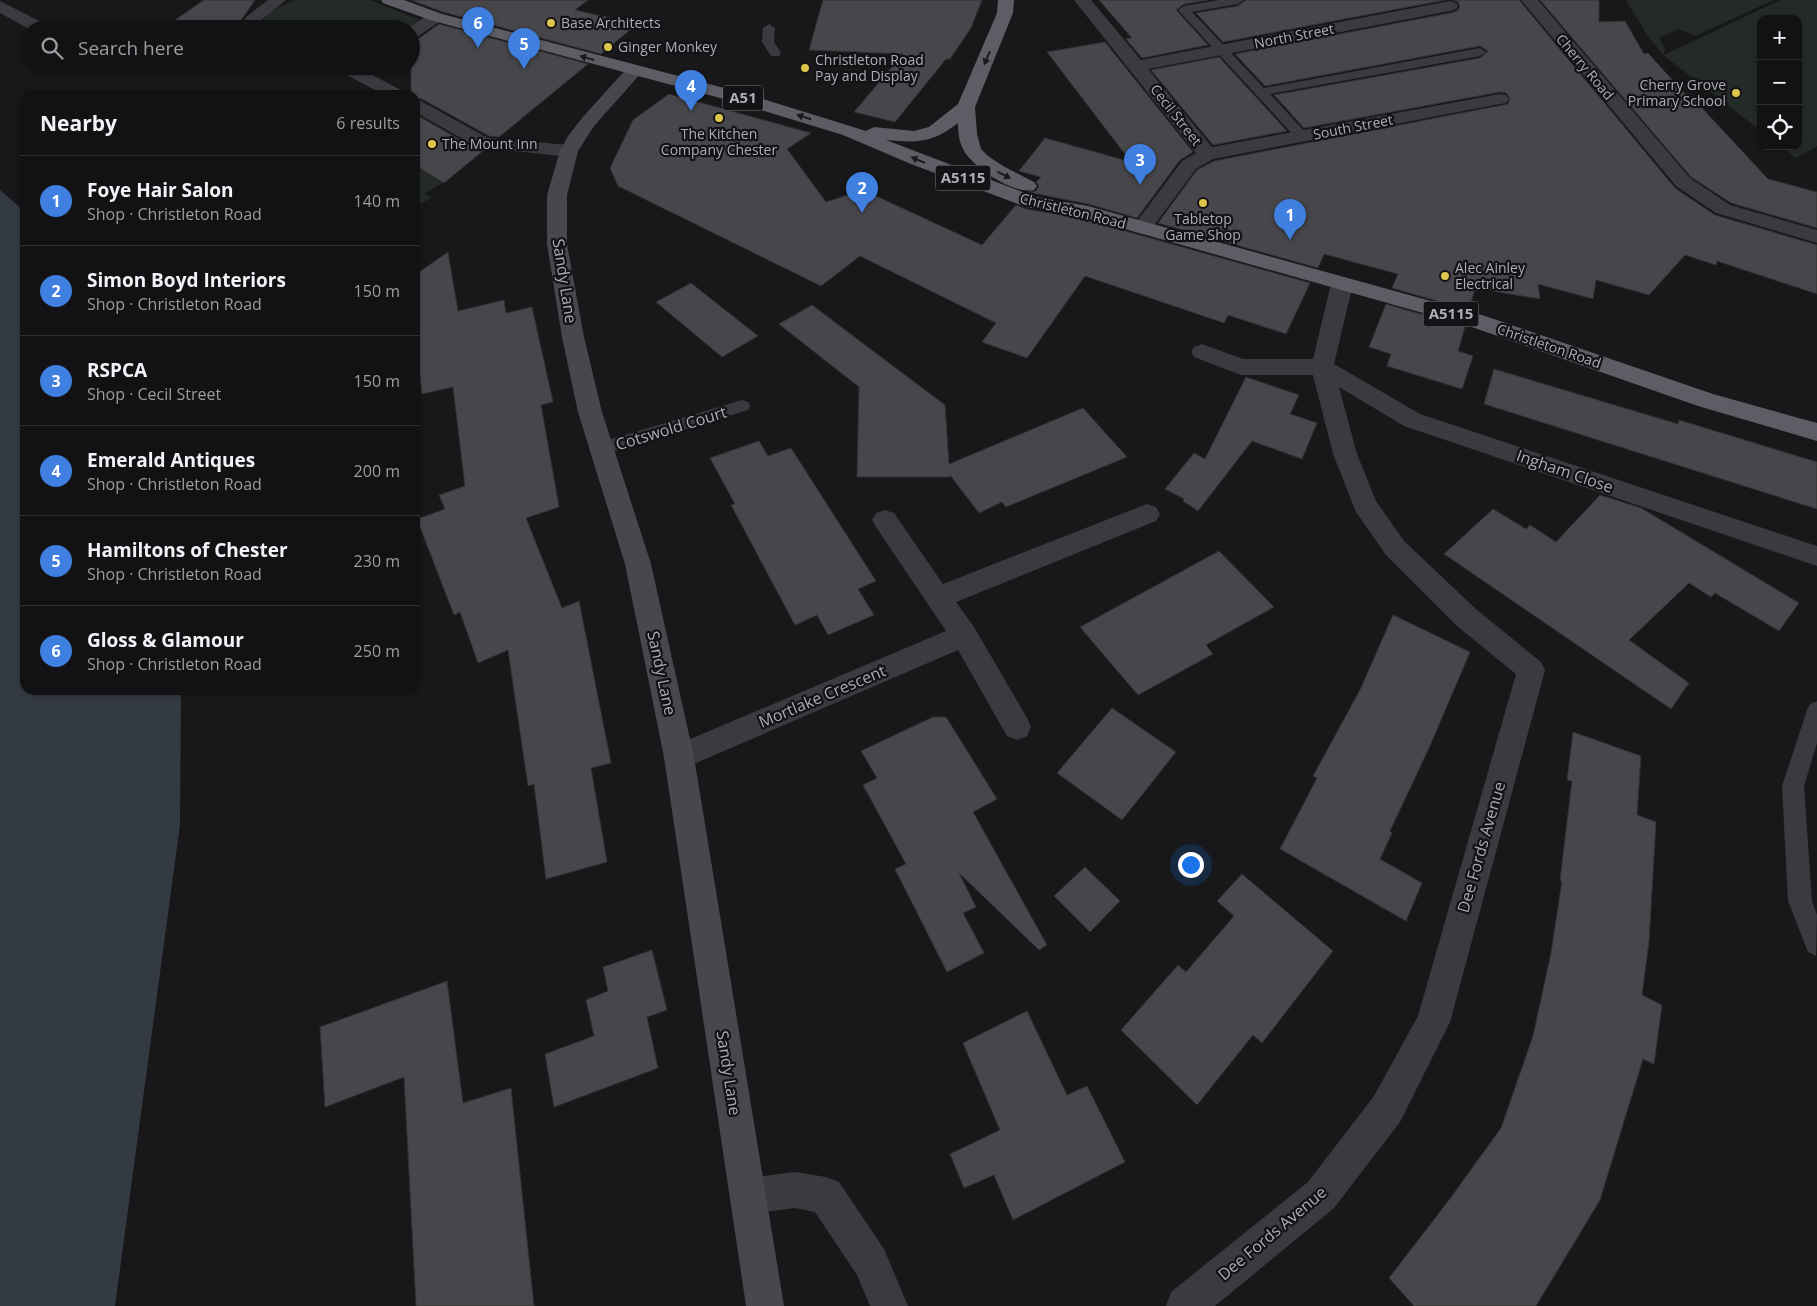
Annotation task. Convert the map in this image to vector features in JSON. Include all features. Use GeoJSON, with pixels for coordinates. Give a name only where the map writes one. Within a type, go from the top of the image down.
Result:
{"type":"FeatureCollection","features":[{"type":"Feature","properties":{"kind":"highway","name":"Christleton Road"},"geometry":{"type":"LineString","coordinates":[[389,0],[436,17],[741,98],[850,131],[918,160],[1033,203],[1081,210],[1477,321],[1706,400],[1817,432]]}},
{"type":"Feature","properties":{"kind":"highway","name":"A51"},"geometry":{"type":"LineString","coordinates":[[850,131],[915,137],[936,131],[966,107],[1008,4]]}},
{"type":"Feature","properties":{"kind":"highway","name":"A5115"},"geometry":{"type":"LineString","coordinates":[[966,107],[968,131],[973,151],[998,172],[1081,210]]}},
{"type":"Feature","properties":{"kind":"main road","name":"Sandy Lane"},"geometry":{"type":"LineString","coordinates":[[634,71],[588,122],[577,136],[569,151],[557,194],[557,244],[573,337],[590,412],[638,564],[679,757],[765,1306]]}},
{"type":"Feature","properties":{"kind":"street"},"geometry":{"type":"LineString","coordinates":[[252,20],[278,0]]}},
{"type":"Feature","properties":{"kind":"street","name":"Cecil Street"},"geometry":{"type":"LineString","coordinates":[[1082,0],[1207,154],[1189,165],[1142,228]]}},
{"type":"Feature","properties":{"kind":"street","name":"Cherry Road"},"geometry":{"type":"LineString","coordinates":[[1529,0],[1683,182],[1723,209],[1817,237]]}},
{"type":"Feature","properties":{"kind":"street"},"geometry":{"type":"LineString","coordinates":[[0,6],[25,20]]}},
{"type":"Feature","properties":{"kind":"street","name":"North Street"},"geometry":{"type":"LineString","coordinates":[[1137,66],[1450,6]]}},
{"type":"Feature","properties":{"kind":"street"},"geometry":{"type":"LineString","coordinates":[[420,27],[436,17]]}},
{"type":"Feature","properties":{"kind":"street"},"geometry":{"type":"LineString","coordinates":[[362,75],[388,90]]}},
{"type":"Feature","properties":{"kind":"street","name":"South Street"},"geometry":{"type":"LineString","coordinates":[[1207,154],[1500,99]]}},
{"type":"Feature","properties":{"kind":"street"},"geometry":{"type":"LineString","coordinates":[[420,108],[484,143],[569,151]]}},
{"type":"Feature","properties":{"kind":"street"},"geometry":{"type":"LineString","coordinates":[[1202,352],[1241,367],[1322,367],[1342,284]]}},
{"type":"Feature","properties":{"kind":"street","name":"Ingham Close"},"geometry":{"type":"LineString","coordinates":[[1322,367],[1412,420],[1817,556]]}},
{"type":"Feature","properties":{"kind":"street","name":"Dee Fords Avenue"},"geometry":{"type":"LineString","coordinates":[[1185,1306],[1321,1195],[1387,1109],[1433,1022],[1530,670],[1467,618],[1395,548],[1365,505],[1345,454],[1322,367]]}},
{"type":"Feature","properties":{"kind":"street"},"geometry":{"type":"LineString","coordinates":[[939,597],[1147,514]]}},
{"type":"Feature","properties":{"kind":"street"},"geometry":{"type":"LineString","coordinates":[[885,520],[964,634],[1017,727]]}},
{"type":"Feature","properties":{"kind":"street","name":"Mortlake Crescent"},"geometry":{"type":"LineString","coordinates":[[679,757],[964,634]]}},
{"type":"Feature","properties":{"kind":"street"},"geometry":{"type":"LineString","coordinates":[[748,1196],[795,1190],[826,1195],[871,1262],[889,1306]]}},
{"type":"Feature","properties":{"kind":"lane"},"geometry":{"type":"LineString","coordinates":[[1238,0],[1184,10],[1302,136]]}},
{"type":"Feature","properties":{"kind":"lane"},"geometry":{"type":"LineString","coordinates":[[769,28],[768,42],[775,54]]}},
{"type":"Feature","properties":{"kind":"lane"},"geometry":{"type":"LineString","coordinates":[[1261,92],[1480,52]]}},
{"type":"Feature","properties":{"kind":"lane","name":"Cotswold Court"},"geometry":{"type":"LineString","coordinates":[[601,449],[742,406]]}},
{"type":"Feature","properties":{"kind":"lane"},"geometry":{"type":"LineString","coordinates":[[1816,944],[1800,901],[1792,786],[1817,710]]}},
{"type":"Feature","properties":{"kind":"shaded area"},"geometry":{"type":"Polygon","coordinates":[[[295,0],[370,0],[420,20],[263,20],[268,13],[295,0]]]}},
{"type":"Feature","properties":{"kind":"shaded area","name":"Cherry Grove Primary School"},"geometry":{"type":"Polygon","coordinates":[[[1626,0],[1774,0],[1695,36],[1679,29],[1659,38],[1665,48],[1664,55],[1780,0],[1817,0],[1817,146],[1796,158],[1785,150],[1802,150],[1802,15],[1757,15],[1757,128],[1663,55],[1646,33],[1626,0]]]}},
{"type":"Feature","properties":{"kind":"shaded area"},"geometry":{"type":"Polygon","coordinates":[[[420,168],[444,182],[425,193],[431,198],[420,204],[420,168]]]}},
{"type":"Feature","properties":{"kind":"shaded area"},"geometry":{"type":"Polygon","coordinates":[[[0,190],[20,208],[20,695],[181,695],[180,825],[115,1306],[0,1306],[0,190]]]}},
{"type":"Feature","properties":{"kind":"building"},"geometry":{"type":"Polygon","coordinates":[[[204,0],[255,0],[241,20],[175,20],[204,0]]]}},
{"type":"Feature","properties":{"kind":"building"},"geometry":{"type":"Polygon","coordinates":[[[411,0],[588,0],[575,10],[637,24],[601,54],[443,12],[411,0]]]}},
{"type":"Feature","properties":{"kind":"building"},"geometry":{"type":"Polygon","coordinates":[[[823,0],[982,0],[971,28],[950,59],[946,59],[895,122],[854,112],[903,54],[809,50],[823,0]]]}},
{"type":"Feature","properties":{"kind":"building"},"geometry":{"type":"Polygon","coordinates":[[[1099,0],[1208,0],[1184,4],[1176,10],[1208,45],[1142,58],[1126,39],[1132,38],[1099,0]]]}},
{"type":"Feature","properties":{"kind":"building"},"geometry":{"type":"Polygon","coordinates":[[[1246,0],[1445,0],[1223,42],[1196,13],[1238,6],[1246,0]]]}},
{"type":"Feature","properties":{"kind":"building"},"geometry":{"type":"Polygon","coordinates":[[[1453,0],[1519,0],[1675,188],[1715,215],[1817,245],[1817,294],[1717,261],[1716,265],[1685,255],[1649,295],[1596,280],[1593,299],[1538,284],[1540,299],[1475,288],[1469,310],[1392,288],[1398,274],[1324,254],[1318,268],[1158,223],[1197,170],[1214,161],[1508,104],[1510,98],[1506,93],[1500,92],[1304,128],[1274,95],[1480,58],[1488,51],[1480,46],[1265,86],[1235,54],[1450,13],[1457,11],[1460,7],[1458,2],[1453,0]]]}},
{"type":"Feature","properties":{"kind":"building"},"geometry":{"type":"Polygon","coordinates":[[[1540,0],[1599,0],[1599,22],[1625,21],[1644,54],[1648,53],[1685,94],[1689,94],[1768,179],[1817,192],[1817,228],[1731,203],[1691,177],[1540,0]]]}},
{"type":"Feature","properties":{"kind":"building"},"geometry":{"type":"Polygon","coordinates":[[[439,24],[588,64],[499,137],[489,136],[420,99],[420,90],[411,90],[411,75],[420,75],[420,38],[439,24]]]}},
{"type":"Feature","properties":{"kind":"building"},"geometry":{"type":"Polygon","coordinates":[[[1105,42],[1193,152],[1180,160],[1137,218],[1088,204],[1028,192],[1036,191],[1039,186],[1036,182],[1041,177],[1019,171],[1045,138],[1131,162],[1047,52],[1105,42]]]}},
{"type":"Feature","properties":{"kind":"building"},"geometry":{"type":"Polygon","coordinates":[[[1219,57],[1287,131],[1213,145],[1151,70],[1219,57]]]}},
{"type":"Feature","properties":{"kind":"building"},"geometry":{"type":"Polygon","coordinates":[[[669,94],[811,133],[787,149],[826,202],[863,190],[982,245],[1016,205],[1026,209],[1079,218],[1310,283],[1286,334],[1228,315],[1224,323],[1085,276],[1027,358],[982,342],[996,323],[860,256],[821,286],[618,186],[610,168],[633,120],[669,94]]]}},
{"type":"Feature","properties":{"kind":"building"},"geometry":{"type":"Polygon","coordinates":[[[420,117],[476,149],[484,150],[444,183],[420,168],[420,117]]]}},
{"type":"Feature","properties":{"kind":"building"},"geometry":{"type":"Polygon","coordinates":[[[448,252],[458,311],[504,300],[506,313],[532,307],[553,402],[541,405],[559,507],[526,518],[562,608],[579,601],[611,763],[591,768],[607,862],[546,879],[534,784],[528,786],[508,650],[478,663],[460,612],[454,615],[420,527],[420,518],[445,509],[439,495],[465,486],[453,387],[422,394],[420,375],[420,272],[448,252]]]}},
{"type":"Feature","properties":{"kind":"building"},"geometry":{"type":"Polygon","coordinates":[[[691,283],[758,336],[722,357],[656,302],[691,283]]]}},
{"type":"Feature","properties":{"kind":"building"},"geometry":{"type":"Polygon","coordinates":[[[1386,304],[1465,327],[1458,351],[1473,356],[1462,389],[1387,366],[1391,354],[1369,347],[1386,304]]]}},
{"type":"Feature","properties":{"kind":"building"},"geometry":{"type":"Polygon","coordinates":[[[812,305],[945,405],[949,464],[1083,408],[1127,457],[1006,507],[1002,502],[979,513],[950,475],[950,477],[857,477],[859,387],[779,324],[812,305]]]}},
{"type":"Feature","properties":{"kind":"building"},"geometry":{"type":"Polygon","coordinates":[[[1494,369],[1678,424],[1679,420],[1817,462],[1817,509],[1484,404],[1494,369]]]}},
{"type":"Feature","properties":{"kind":"building"},"geometry":{"type":"Polygon","coordinates":[[[1246,377],[1299,395],[1290,414],[1317,423],[1302,459],[1252,441],[1198,511],[1183,501],[1184,499],[1165,489],[1194,453],[1205,459],[1246,377]]]}},
{"type":"Feature","properties":{"kind":"building"},"geometry":{"type":"Polygon","coordinates":[[[759,441],[768,456],[791,448],[876,581],[858,589],[874,615],[828,635],[817,615],[795,625],[731,505],[735,504],[710,458],[759,441]]]}},
{"type":"Feature","properties":{"kind":"building"},"geometry":{"type":"Polygon","coordinates":[[[1600,495],[1641,508],[1799,603],[1779,631],[1715,593],[1711,597],[1689,583],[1629,640],[1689,683],[1671,709],[1444,554],[1493,509],[1526,529],[1530,525],[1556,542],[1600,495]]]}},
{"type":"Feature","properties":{"kind":"building"},"geometry":{"type":"Polygon","coordinates":[[[1219,551],[1274,607],[1206,645],[1213,654],[1138,695],[1080,627],[1219,551]]]}},
{"type":"Feature","properties":{"kind":"building"},"geometry":{"type":"Polygon","coordinates":[[[1393,615],[1470,652],[1429,748],[1390,831],[1392,833],[1380,859],[1422,883],[1406,921],[1280,849],[1317,778],[1313,776],[1360,690],[1393,615]]]}},
{"type":"Feature","properties":{"kind":"building"},"geometry":{"type":"Polygon","coordinates":[[[1112,708],[1176,752],[1122,820],[1057,773],[1112,708]]]}},
{"type":"Feature","properties":{"kind":"building"},"geometry":{"type":"Polygon","coordinates":[[[933,717],[946,717],[997,799],[973,812],[1047,945],[1039,950],[959,873],[976,907],[963,913],[984,953],[947,972],[895,869],[906,864],[863,785],[877,778],[861,751],[933,717]]]}},
{"type":"Feature","properties":{"kind":"building"},"geometry":{"type":"Polygon","coordinates":[[[1573,732],[1641,756],[1637,815],[1656,822],[1649,941],[1642,995],[1662,1005],[1654,1064],[1643,1059],[1600,1200],[1536,1306],[1414,1306],[1389,1278],[1501,1128],[1533,1036],[1551,953],[1562,881],[1560,880],[1572,781],[1567,780],[1573,732]]]}},
{"type":"Feature","properties":{"kind":"building"},"geometry":{"type":"Polygon","coordinates":[[[1085,867],[1120,901],[1090,932],[1054,896],[1085,867]]]}},
{"type":"Feature","properties":{"kind":"building"},"geometry":{"type":"Polygon","coordinates":[[[1242,874],[1333,951],[1262,1043],[1253,1035],[1197,1105],[1121,1030],[1178,965],[1186,972],[1234,916],[1217,901],[1242,874]]]}},
{"type":"Feature","properties":{"kind":"building"},"geometry":{"type":"Polygon","coordinates":[[[652,950],[667,1010],[647,1017],[658,1068],[554,1107],[545,1054],[594,1036],[586,1000],[608,991],[603,967],[652,950]]]}},
{"type":"Feature","properties":{"kind":"building"},"geometry":{"type":"Polygon","coordinates":[[[447,981],[463,1103],[511,1088],[534,1306],[416,1306],[404,1077],[325,1107],[320,1027],[447,981]]]}},
{"type":"Feature","properties":{"kind":"building"},"geometry":{"type":"Polygon","coordinates":[[[1027,1011],[1067,1095],[1087,1086],[1125,1162],[1013,1220],[994,1175],[964,1188],[950,1154],[1000,1130],[963,1043],[1027,1011]]]}},
{"type":"Feature","properties":{"kind":"place","name":"Base Architects"},"geometry":{"type":"Point","coordinates":[551,23]}},
{"type":"Feature","properties":{"kind":"place","name":"Ginger Monkey"},"geometry":{"type":"Point","coordinates":[608,47]}},
{"type":"Feature","properties":{"kind":"place","name":"Gloss & Glamour"},"geometry":{"type":"Point","coordinates":[478,48]}},
{"type":"Feature","properties":{"kind":"place","name":"Christleton Road Pay and Display"},"geometry":{"type":"Point","coordinates":[805,68]}},
{"type":"Feature","properties":{"kind":"place","name":"Hamiltons of Chester"},"geometry":{"type":"Point","coordinates":[524,69]}},
{"type":"Feature","properties":{"kind":"place","name":"Cherry Grove Primary School"},"geometry":{"type":"Point","coordinates":[1736,93]}},
{"type":"Feature","properties":{"kind":"place","name":"Emerald Antiques"},"geometry":{"type":"Point","coordinates":[691,111]}},
{"type":"Feature","properties":{"kind":"place","name":"The Kitchen Company Chester"},"geometry":{"type":"Point","coordinates":[719,118]}},
{"type":"Feature","properties":{"kind":"place","name":"The Mount Inn"},"geometry":{"type":"Point","coordinates":[432,144]}},
{"type":"Feature","properties":{"kind":"place","name":"RSPCA"},"geometry":{"type":"Point","coordinates":[1140,185]}},
{"type":"Feature","properties":{"kind":"place","name":"Tabletop Game Shop"},"geometry":{"type":"Point","coordinates":[1203,203]}},
{"type":"Feature","properties":{"kind":"place","name":"Simon Boyd Interiors"},"geometry":{"type":"Point","coordinates":[862,213]}},
{"type":"Feature","properties":{"kind":"place","name":"Foye Hair Salon"},"geometry":{"type":"Point","coordinates":[1290,240]}},
{"type":"Feature","properties":{"kind":"place","name":"Alec Ainley Electrical"},"geometry":{"type":"Point","coordinates":[1445,276]}}]}
